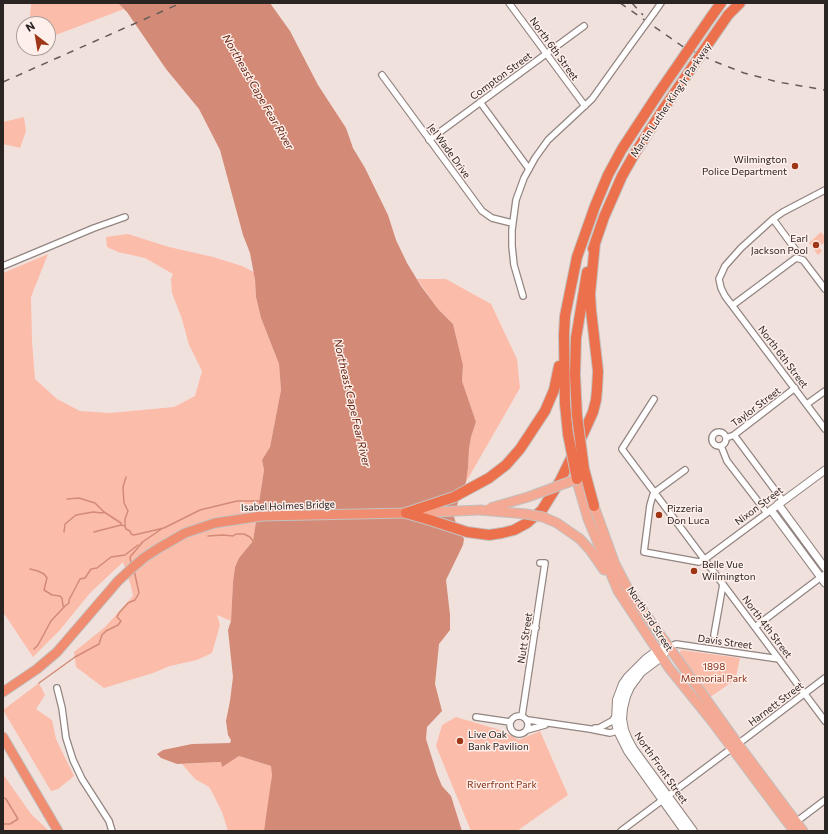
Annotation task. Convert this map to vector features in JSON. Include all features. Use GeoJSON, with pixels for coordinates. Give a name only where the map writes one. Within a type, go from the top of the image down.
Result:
{"type":"FeatureCollection","features":[{"type":"Feature","properties":{"kind":"highway"},"geometry":{"type":"LineString","coordinates":[[711,17],[716,3]]}},
{"type":"Feature","properties":{"kind":"highway","name":"Martin Luther King Jr Parkway"},"geometry":{"type":"LineString","coordinates":[[577,479],[568,434],[565,404],[565,316],[572,277],[595,206],[622,149],[721,3]]}},
{"type":"Feature","properties":{"kind":"highway","name":"Martin Luther King Jr Parkway"},"geometry":{"type":"LineString","coordinates":[[594,506],[584,469],[577,416],[575,375],[576,338],[587,270],[604,217],[622,176],[664,108],[736,3]]}},
{"type":"Feature","properties":{"kind":"highway"},"geometry":{"type":"LineString","coordinates":[[728,15],[740,3]]}},
{"type":"Feature","properties":{"kind":"highway"},"geometry":{"type":"LineString","coordinates":[[406,513],[467,532],[489,535],[502,534],[514,530],[527,523],[542,510],[560,481],[593,412],[596,400],[598,371],[590,294],[595,243]]}},
{"type":"Feature","properties":{"kind":"highway"},"geometry":{"type":"LineString","coordinates":[[406,513],[452,498],[489,478],[506,465],[520,449],[545,411],[554,390],[564,335]]}},
{"type":"Feature","properties":{"kind":"highway","name":"Isabel Holmes Bridge"},"geometry":{"type":"LineString","coordinates":[[3,692],[37,669],[57,652],[118,581],[145,557],[185,534],[215,523],[262,516],[406,513]]}},
{"type":"Feature","properties":{"kind":"highway"},"geometry":{"type":"LineString","coordinates":[[3,696],[11,687]]}},
{"type":"Feature","properties":{"kind":"highway"},"geometry":{"type":"LineString","coordinates":[[3,737],[58,831]]}},
{"type":"Feature","properties":{"kind":"main road","name":"Isabel Holmes Bridge"},"geometry":{"type":"LineString","coordinates":[[406,513],[480,510],[528,497],[577,479]]}},
{"type":"Feature","properties":{"kind":"main road"},"geometry":{"type":"LineString","coordinates":[[577,479],[582,483],[594,506]]}},
{"type":"Feature","properties":{"kind":"main road","name":"North 3rd Street"},"geometry":{"type":"LineString","coordinates":[[577,479],[588,519],[618,591],[659,654],[685,690],[735,746]]}},
{"type":"Feature","properties":{"kind":"main road","name":"North 3rd Street"},"geometry":{"type":"LineString","coordinates":[[594,506],[615,564],[629,591],[791,827],[803,831]]}},
{"type":"Feature","properties":{"kind":"main road"},"geometry":{"type":"LineString","coordinates":[[480,510],[521,513],[543,517],[557,523],[580,539],[590,550],[618,591]]}},
{"type":"Feature","properties":{"kind":"main road","name":"North Front Street"},"geometry":{"type":"LineString","coordinates":[[621,730],[623,708],[630,687],[641,672],[668,647]]}},
{"type":"Feature","properties":{"kind":"main road","name":"North Front Street"},"geometry":{"type":"LineString","coordinates":[[659,654],[639,665],[628,677],[619,696],[616,715],[628,751],[693,831]]}},
{"type":"Feature","properties":{"kind":"main road","name":"North Front Street"},"geometry":{"type":"LineString","coordinates":[[665,798],[685,831]]}},
{"type":"Feature","properties":{"kind":"street","name":"North 6th Street"},"geometry":{"type":"LineString","coordinates":[[509,3],[585,106]]}},
{"type":"Feature","properties":{"kind":"street"},"geometry":{"type":"LineString","coordinates":[[523,296],[512,254],[512,223],[518,196],[529,169],[548,140],[585,106],[598,91],[661,3]]}},
{"type":"Feature","properties":{"kind":"street","name":"Compton Street"},"geometry":{"type":"LineString","coordinates":[[429,140],[584,26]]}},
{"type":"Feature","properties":{"kind":"street","name":"Jel Wade Drive"},"geometry":{"type":"LineString","coordinates":[[382,75],[482,211],[492,218],[512,223]]}},
{"type":"Feature","properties":{"kind":"street"},"geometry":{"type":"LineString","coordinates":[[480,102],[529,169]]}},
{"type":"Feature","properties":{"kind":"street"},"geometry":{"type":"LineString","coordinates":[[795,249],[773,219],[783,212],[825,190]]}},
{"type":"Feature","properties":{"kind":"street"},"geometry":{"type":"LineString","coordinates":[[3,266],[94,228],[125,217]]}},
{"type":"Feature","properties":{"kind":"street","name":"North 6th Street"},"geometry":{"type":"LineString","coordinates":[[773,219],[741,248],[722,271],[719,282],[725,296],[825,429]]}},
{"type":"Feature","properties":{"kind":"street"},"geometry":{"type":"LineString","coordinates":[[732,305],[793,259],[800,258],[803,260],[825,289]]}},
{"type":"Feature","properties":{"kind":"street","name":"Taylor Street"},"geometry":{"type":"LineString","coordinates":[[726,438],[734,435],[795,388]]}},
{"type":"Feature","properties":{"kind":"street"},"geometry":{"type":"LineString","coordinates":[[807,404],[825,391]]}},
{"type":"Feature","properties":{"kind":"street","name":"North 4th Street"},"geometry":{"type":"LineString","coordinates":[[654,400],[622,448],[825,721]]}},
{"type":"Feature","properties":{"kind":"street"},"geometry":{"type":"LineString","coordinates":[[711,450],[718,446],[725,443],[726,438],[722,432],[715,433],[712,439],[718,446],[730,465],[824,578],[755,627]]}},
{"type":"Feature","properties":{"kind":"street"},"geometry":{"type":"LineString","coordinates":[[734,435],[825,568]]}},
{"type":"Feature","properties":{"kind":"street"},"geometry":{"type":"LineString","coordinates":[[685,470],[655,492],[650,505],[644,552],[699,562],[705,559]]}},
{"type":"Feature","properties":{"kind":"street","name":"Nixon Street"},"geometry":{"type":"LineString","coordinates":[[705,559],[825,470]]}},
{"type":"Feature","properties":{"kind":"street","name":"Nutt Street"},"geometry":{"type":"LineString","coordinates":[[522,716],[536,628],[543,563]]}},
{"type":"Feature","properties":{"kind":"street"},"geometry":{"type":"LineString","coordinates":[[714,635],[723,584]]}},
{"type":"Feature","properties":{"kind":"street"},"geometry":{"type":"LineString","coordinates":[[528,626],[536,628]]}},
{"type":"Feature","properties":{"kind":"street","name":"Davis Street"},"geometry":{"type":"LineString","coordinates":[[668,647],[676,644],[779,659]]}},
{"type":"Feature","properties":{"kind":"street","name":"Harnett Street"},"geometry":{"type":"LineString","coordinates":[[621,831],[825,678]]}},
{"type":"Feature","properties":{"kind":"street"},"geometry":{"type":"LineString","coordinates":[[57,688],[61,703],[66,738],[73,760],[82,779],[109,821],[112,831]]}},
{"type":"Feature","properties":{"kind":"street"},"geometry":{"type":"LineString","coordinates":[[590,729],[599,728],[607,724],[612,721],[616,715]]}},
{"type":"Feature","properties":{"kind":"street"},"geometry":{"type":"LineString","coordinates":[[549,724],[518,734],[511,729],[510,722],[514,717],[522,716],[528,720],[610,733],[621,730]]}},
{"type":"Feature","properties":{"kind":"street"},"geometry":{"type":"LineString","coordinates":[[476,717],[510,722]]}},
{"type":"Feature","properties":{"kind":"street"},"geometry":{"type":"LineString","coordinates":[[527,730],[528,720]]}},
{"type":"Feature","properties":{"kind":"street"},"geometry":{"type":"LineString","coordinates":[[791,827],[825,800]]}},
{"type":"Feature","properties":{"kind":"green space"},"geometry":{"type":"Polygon","coordinates":[[[31,3],[118,3],[124,9],[56,35],[56,16],[30,16],[31,3]]]}},
{"type":"Feature","properties":{"kind":"green space"},"geometry":{"type":"Polygon","coordinates":[[[24,117],[26,131],[20,148],[3,144],[3,122],[24,117]]]}},
{"type":"Feature","properties":{"kind":"green space","name":"Earl Jackson Pool"},"geometry":{"type":"Polygon","coordinates":[[[821,232],[825,237],[825,242],[819,247],[822,251],[818,255],[809,243],[821,232]]]}},
{"type":"Feature","properties":{"kind":"green space"},"geometry":{"type":"Polygon","coordinates":[[[128,234],[169,247],[213,257],[242,266],[254,272],[256,297],[261,318],[279,364],[281,390],[270,447],[262,460],[264,470],[253,541],[239,558],[235,567],[231,621],[217,615],[220,625],[212,653],[197,660],[170,666],[153,673],[104,688],[76,667],[74,652],[105,627],[133,596],[123,562],[90,593],[60,630],[33,657],[3,612],[3,273],[48,254],[31,297],[32,341],[35,379],[57,399],[80,411],[110,413],[174,407],[195,396],[202,371],[189,345],[182,319],[172,293],[171,279],[173,274],[145,258],[118,252],[107,247],[106,237],[128,234]]]}},
{"type":"Feature","properties":{"kind":"green space"},"geometry":{"type":"Polygon","coordinates":[[[417,279],[446,279],[491,304],[517,359],[520,388],[466,482],[471,437],[476,422],[462,381],[463,365],[453,324],[438,309],[417,279]]]}},
{"type":"Feature","properties":{"kind":"green space","name":"1898 Memorial Park"},"geometry":{"type":"Polygon","coordinates":[[[681,650],[740,658],[736,677],[729,684],[709,698],[679,655],[681,650]]]}},
{"type":"Feature","properties":{"kind":"green space"},"geometry":{"type":"Polygon","coordinates":[[[39,683],[45,695],[36,709],[52,720],[56,739],[74,776],[58,789],[51,791],[3,710],[39,683]]]}},
{"type":"Feature","properties":{"kind":"green space","name":"Riverfront Park"},"geometry":{"type":"Polygon","coordinates":[[[456,717],[500,730],[519,740],[540,731],[568,795],[517,831],[471,831],[436,746],[442,725],[456,717]]]}},
{"type":"Feature","properties":{"kind":"green space"},"geometry":{"type":"Polygon","coordinates":[[[239,756],[272,767],[270,799],[264,831],[228,831],[222,812],[209,787],[195,779],[182,764],[221,762],[222,766],[239,756]]]}},
{"type":"Feature","properties":{"kind":"green space"},"geometry":{"type":"Polygon","coordinates":[[[3,774],[31,814],[49,831],[3,831],[3,774]]]}},
{"type":"Feature","properties":{"kind":"water","name":"Northeast Cape Fear River"},"geometry":{"type":"Polygon","coordinates":[[[118,3],[270,3],[290,31],[318,85],[346,128],[353,148],[365,168],[388,215],[396,240],[407,263],[421,286],[438,309],[453,324],[463,365],[462,381],[476,422],[469,449],[466,482],[454,517],[464,539],[463,545],[446,580],[450,630],[439,644],[435,684],[442,711],[427,727],[426,739],[442,786],[451,796],[462,831],[264,831],[272,775],[271,766],[239,756],[222,767],[221,762],[177,764],[161,758],[157,754],[163,750],[192,744],[230,743],[231,740],[228,735],[226,721],[233,677],[228,630],[231,621],[235,567],[239,558],[253,541],[264,470],[262,460],[270,447],[281,390],[279,364],[261,318],[256,297],[255,280],[250,253],[243,235],[220,150],[199,109],[166,69],[127,12],[118,3]]]}},
{"type":"Feature","properties":{"kind":"waterway"},"geometry":{"type":"LineString","coordinates":[[125,526],[125,519],[128,511],[124,503],[123,487],[126,477]]}},
{"type":"Feature","properties":{"kind":"waterway"},"geometry":{"type":"LineString","coordinates":[[67,499],[79,498],[95,503],[104,512],[121,523],[121,525]]}},
{"type":"Feature","properties":{"kind":"waterway"},"geometry":{"type":"LineString","coordinates":[[94,532],[121,525],[125,526],[126,529],[134,535],[164,528],[200,510],[237,501],[261,501]]}},
{"type":"Feature","properties":{"kind":"waterway"},"geometry":{"type":"LineString","coordinates":[[64,532],[65,524],[76,515],[104,512]]}},
{"type":"Feature","properties":{"kind":"waterway"},"geometry":{"type":"LineString","coordinates":[[141,543],[163,528]]}},
{"type":"Feature","properties":{"kind":"waterway"},"geometry":{"type":"LineString","coordinates":[[208,536],[233,536],[236,534],[244,534],[250,537],[253,541]]}},
{"type":"Feature","properties":{"kind":"waterway"},"geometry":{"type":"LineString","coordinates":[[131,563],[130,557],[142,543]]}},
{"type":"Feature","properties":{"kind":"waterway"},"geometry":{"type":"LineString","coordinates":[[30,569],[44,574],[47,578],[44,590],[52,595],[60,596],[62,598],[63,606],[65,606],[69,603],[69,600],[80,579],[85,578],[91,569],[97,568],[111,557],[125,555],[138,545]]}},
{"type":"Feature","properties":{"kind":"waterway"},"geometry":{"type":"LineString","coordinates":[[39,683],[75,657],[99,644],[102,635],[106,631],[118,625],[121,621],[117,617],[119,613],[128,603],[135,600],[139,593],[134,570]]}},
{"type":"Feature","properties":{"kind":"waterway"},"geometry":{"type":"LineString","coordinates":[[34,649],[38,645],[51,621],[65,606]]}},
{"type":"Feature","properties":{"kind":"waterway"},"geometry":{"type":"LineString","coordinates":[[3,797],[6,799],[18,819],[10,824],[3,824]]}},
{"type":"Feature","properties":{"kind":"railway"},"geometry":{"type":"LineString","coordinates":[[3,82],[181,3]]}},
{"type":"Feature","properties":{"kind":"railway"},"geometry":{"type":"LineString","coordinates":[[620,3],[682,46],[716,62],[744,73],[778,82],[825,90]]}},
{"type":"Feature","properties":{"kind":"railway"},"geometry":{"type":"LineString","coordinates":[[632,3],[643,15]]}},
{"type":"Feature","properties":{"kind":"place","name":"Wilmington Police Department"},"geometry":{"type":"Point","coordinates":[795,166]}},
{"type":"Feature","properties":{"kind":"place","name":"Earl Jackson Pool"},"geometry":{"type":"Point","coordinates":[816,245]}},
{"type":"Feature","properties":{"kind":"place","name":"Pizzeria Don Luca"},"geometry":{"type":"Point","coordinates":[659,515]}},
{"type":"Feature","properties":{"kind":"place","name":"Belle Vue Wilmington"},"geometry":{"type":"Point","coordinates":[694,571]}},
{"type":"Feature","properties":{"kind":"place","name":"Live Oak Bank Pavilion"},"geometry":{"type":"Point","coordinates":[460,741]}}]}
